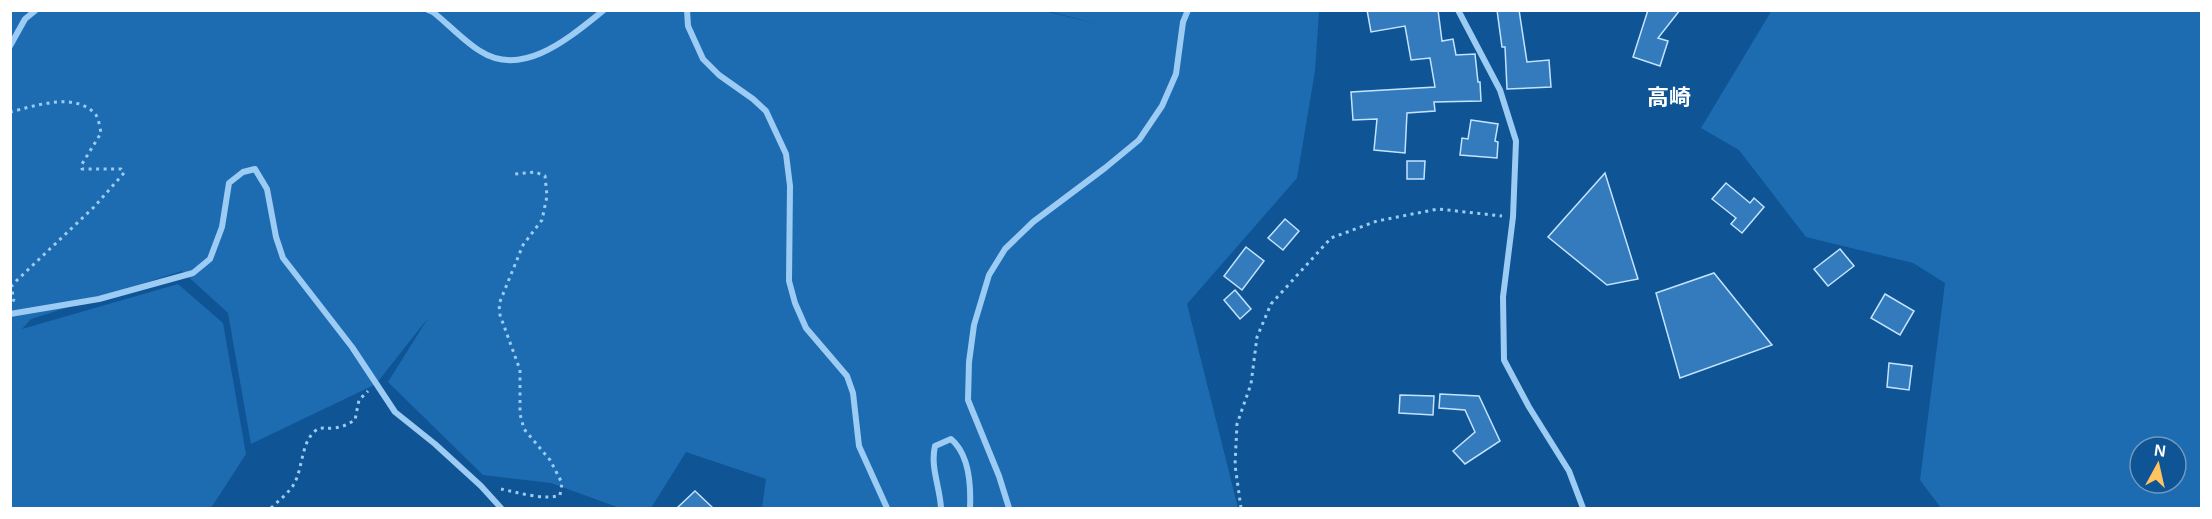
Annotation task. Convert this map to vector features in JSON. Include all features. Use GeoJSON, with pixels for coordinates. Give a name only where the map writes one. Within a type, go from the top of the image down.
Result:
{"type":"FeatureCollection","features":[{"type":"Feature","properties":{"kind":"street"},"geometry":{"type":"LineString","coordinates":[[10,46],[25,19],[36,10]]}},
{"type":"Feature","properties":{"kind":"street"},"geometry":{"type":"LineString","coordinates":[[428,10],[478,51],[499,61],[519,61],[561,44],[604,10]]}},
{"type":"Feature","properties":{"kind":"street"},"geometry":{"type":"LineString","coordinates":[[687,10],[688,26],[703,59],[719,75],[766,111],[786,154],[790,186],[789,282],[806,328],[848,376],[853,393],[859,446],[887,508]]}},
{"type":"Feature","properties":{"kind":"street"},"geometry":{"type":"LineString","coordinates":[[1009,508],[999,476],[968,400],[969,362],[974,325],[989,275],[1005,249],[1033,222],[1139,140],[1162,106],[1176,74],[1183,22],[1188,10]]}},
{"type":"Feature","properties":{"kind":"street"},"geometry":{"type":"LineString","coordinates":[[1458,10],[1500,90],[1516,141],[1513,217],[1503,297],[1504,360],[1529,407],[1569,471],[1583,508]]}},
{"type":"Feature","properties":{"kind":"street"},"geometry":{"type":"LineString","coordinates":[[10,314],[99,299],[193,273],[210,259],[222,227],[229,183],[243,172],[255,170],[267,189],[276,237],[283,258],[352,347],[395,412],[435,444],[481,486],[501,508]]}},
{"type":"Feature","properties":{"kind":"street"},"geometry":{"type":"LineString","coordinates":[[941,508],[939,487],[932,459],[935,446],[951,439],[960,446],[966,465],[970,508]]}},
{"type":"Feature","properties":{"kind":"path"},"geometry":{"type":"LineString","coordinates":[[10,112],[45,103],[64,102],[85,106],[97,117],[101,133],[82,164],[82,169],[121,169],[124,173],[94,207],[12,285],[14,300],[26,313]]}},
{"type":"Feature","properties":{"kind":"path"},"geometry":{"type":"LineString","coordinates":[[481,486],[555,497],[560,495],[562,483],[550,460],[524,429],[520,414],[520,370],[499,304],[523,245],[542,220],[547,196],[545,176],[535,172],[515,174]]}},
{"type":"Feature","properties":{"kind":"path"},"geometry":{"type":"LineString","coordinates":[[1241,508],[1234,465],[1237,424],[1251,384],[1257,337],[1271,304],[1331,238],[1377,221],[1438,209],[1513,217]]}},
{"type":"Feature","properties":{"kind":"path"},"geometry":{"type":"LineString","coordinates":[[271,508],[293,486],[300,472],[307,441],[313,432],[320,427],[345,426],[355,420],[359,400],[376,384]]}},
{"type":"Feature","properties":{"kind":"shaded area"},"geometry":{"type":"Polygon","coordinates":[[[1040,10],[1102,25],[1048,11],[1319,11],[1315,71],[1297,178],[1187,304],[1238,508],[762,508],[766,479],[686,452],[651,508],[620,508],[551,483],[483,475],[388,382],[428,318],[376,384],[251,444],[228,313],[182,271],[31,319],[22,329],[178,284],[223,323],[246,454],[213,505],[210,508],[11,508],[10,11],[1040,10]]]}},
{"type":"Feature","properties":{"kind":"shaded area"},"geometry":{"type":"Polygon","coordinates":[[[1772,10],[2201,11],[2201,508],[1941,508],[1920,480],[1945,283],[1913,263],[1806,237],[1739,150],[1701,128],[1772,10]]]}},
{"type":"Feature","properties":{"kind":"building"},"geometry":{"type":"Polygon","coordinates":[[[1367,10],[1438,10],[1442,41],[1453,39],[1456,55],[1475,54],[1481,101],[1434,102],[1435,111],[1407,113],[1405,153],[1374,150],[1377,119],[1353,120],[1351,92],[1435,87],[1430,58],[1411,60],[1405,26],[1371,32],[1367,10]]]}},
{"type":"Feature","properties":{"kind":"building"},"geometry":{"type":"Polygon","coordinates":[[[1497,10],[1519,10],[1527,62],[1549,60],[1551,87],[1507,89],[1505,47],[1502,47],[1497,10]]]}},
{"type":"Feature","properties":{"kind":"building"},"geometry":{"type":"Polygon","coordinates":[[[1648,10],[1680,10],[1658,38],[1668,41],[1660,66],[1633,57],[1648,10]]]}},
{"type":"Feature","properties":{"kind":"building"},"geometry":{"type":"Polygon","coordinates":[[[1471,120],[1498,124],[1495,141],[1498,142],[1497,158],[1460,155],[1462,138],[1468,139],[1471,120]]]}},
{"type":"Feature","properties":{"kind":"building"},"geometry":{"type":"Polygon","coordinates":[[[1407,161],[1425,161],[1424,179],[1407,179],[1407,161]]]}},
{"type":"Feature","properties":{"kind":"building"},"geometry":{"type":"Polygon","coordinates":[[[1605,173],[1638,279],[1607,285],[1548,237],[1605,173]]]}},
{"type":"Feature","properties":{"kind":"building"},"geometry":{"type":"Polygon","coordinates":[[[1726,183],[1750,203],[1754,198],[1764,207],[1742,233],[1731,224],[1736,218],[1712,199],[1726,183]]]}},
{"type":"Feature","properties":{"kind":"building"},"geometry":{"type":"Polygon","coordinates":[[[1285,219],[1299,231],[1283,250],[1268,238],[1285,219]]]}},
{"type":"Feature","properties":{"kind":"building"},"geometry":{"type":"Polygon","coordinates":[[[1246,247],[1264,261],[1242,290],[1224,276],[1246,247]]]}},
{"type":"Feature","properties":{"kind":"building"},"geometry":{"type":"Polygon","coordinates":[[[1840,249],[1854,266],[1828,286],[1814,269],[1840,249]]]}},
{"type":"Feature","properties":{"kind":"building"},"geometry":{"type":"Polygon","coordinates":[[[1714,273],[1772,345],[1680,378],[1656,293],[1714,273]]]}},
{"type":"Feature","properties":{"kind":"building"},"geometry":{"type":"Polygon","coordinates":[[[1235,290],[1251,309],[1240,319],[1224,300],[1235,290]]]}},
{"type":"Feature","properties":{"kind":"building"},"geometry":{"type":"Polygon","coordinates":[[[1885,294],[1914,311],[1900,335],[1871,318],[1885,294]]]}},
{"type":"Feature","properties":{"kind":"building"},"geometry":{"type":"Polygon","coordinates":[[[1889,363],[1912,366],[1909,390],[1887,387],[1889,363]]]}},
{"type":"Feature","properties":{"kind":"building"},"geometry":{"type":"Polygon","coordinates":[[[1440,394],[1479,396],[1500,441],[1465,464],[1453,451],[1475,432],[1465,410],[1439,408],[1440,394]]]}},
{"type":"Feature","properties":{"kind":"building"},"geometry":{"type":"Polygon","coordinates":[[[1400,395],[1434,396],[1433,415],[1399,413],[1400,395]]]}},
{"type":"Feature","properties":{"kind":"building"},"geometry":{"type":"Polygon","coordinates":[[[695,491],[713,508],[677,508],[695,491]]]}},
{"type":"Feature","properties":{"kind":"district","name":"高崎"},"geometry":{"type":"Point","coordinates":[1669,97]}}]}
